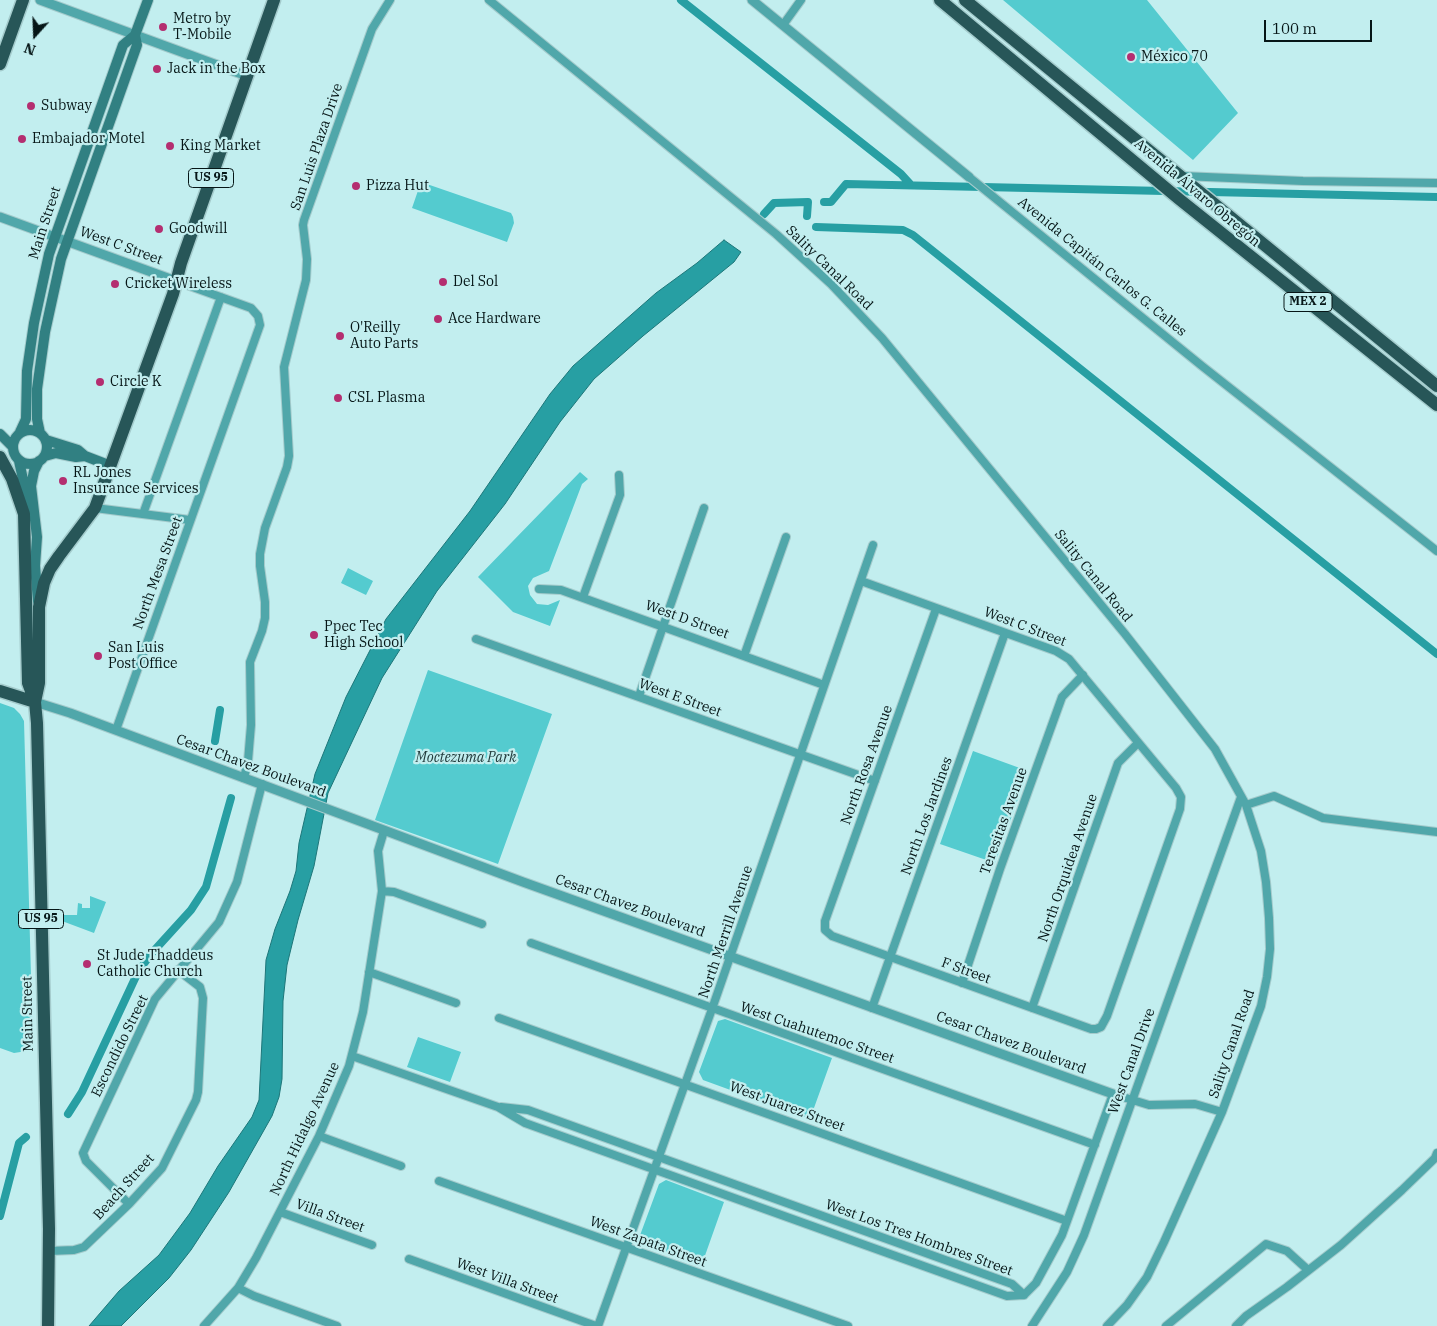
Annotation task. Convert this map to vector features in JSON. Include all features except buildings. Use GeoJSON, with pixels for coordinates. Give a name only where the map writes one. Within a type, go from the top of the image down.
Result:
{"type":"FeatureCollection","features":[{"type":"Feature","properties":{"kind":"highway"},"geometry":{"type":"LineString","coordinates":[[0,64],[23,0]]}},
{"type":"Feature","properties":{"kind":"highway","name":"US 95"},"geometry":{"type":"LineString","coordinates":[[39,607],[41,592],[50,569],[95,508],[274,0]]}},
{"type":"Feature","properties":{"kind":"highway","name":"Avenida Álvaro Obregón"},"geometry":{"type":"LineString","coordinates":[[940,0],[1179,199],[1437,405]]}},
{"type":"Feature","properties":{"kind":"highway","name":"Avenida Álvaro Obregón"},"geometry":{"type":"LineString","coordinates":[[965,0],[1437,386]]}},
{"type":"Feature","properties":{"kind":"highway","name":"US 95"},"geometry":{"type":"LineString","coordinates":[[0,458],[12,479],[24,514]]}},
{"type":"Feature","properties":{"kind":"highway","name":"Main Street"},"geometry":{"type":"LineString","coordinates":[[24,514],[28,683],[35,702],[37,723],[49,1251],[48,1326]]}},
{"type":"Feature","properties":{"kind":"highway","name":"Main Street"},"geometry":{"type":"LineString","coordinates":[[35,702],[39,683],[39,607]]}},
{"type":"Feature","properties":{"kind":"highway"},"geometry":{"type":"LineString","coordinates":[[0,691],[35,702]]}},
{"type":"Feature","properties":{"kind":"main road","name":"Main Street"},"geometry":{"type":"LineString","coordinates":[[20,432],[26,419],[27,371],[35,317],[45,272],[60,239],[137,45],[135,35],[148,0]]}},
{"type":"Feature","properties":{"kind":"main road","name":"Main Street"},"geometry":{"type":"LineString","coordinates":[[43,437],[37,419],[37,389],[60,259],[60,239]]}},
{"type":"Feature","properties":{"kind":"main road"},"geometry":{"type":"LineString","coordinates":[[12,446],[20,432],[30,430],[110,466]]}},
{"type":"Feature","properties":{"kind":"main road"},"geometry":{"type":"LineString","coordinates":[[0,434],[12,446],[14,454],[19,461],[31,464],[56,453],[76,457],[85,456]]}},
{"type":"Feature","properties":{"kind":"main road"},"geometry":{"type":"LineString","coordinates":[[42,458],[47,448],[43,437]]}},
{"type":"Feature","properties":{"kind":"main road","name":"Main Street"},"geometry":{"type":"LineString","coordinates":[[39,607],[36,587],[36,527],[32,486],[34,471],[42,458]]}},
{"type":"Feature","properties":{"kind":"main road","name":"Main Street"},"geometry":{"type":"LineString","coordinates":[[19,461],[24,484],[24,514]]}},
{"type":"Feature","properties":{"kind":"street"},"geometry":{"type":"LineString","coordinates":[[40,0],[247,76]]}},
{"type":"Feature","properties":{"kind":"street","name":"San Luis Plaza Drive"},"geometry":{"type":"LineString","coordinates":[[244,778],[248,761],[251,725],[250,662],[265,618],[260,554],[265,528],[287,467],[289,456],[284,367],[306,280],[307,259],[304,220],[372,29],[390,0]]}},
{"type":"Feature","properties":{"kind":"street","name":"Sality Canal Road"},"geometry":{"type":"LineString","coordinates":[[490,0],[776,234],[838,291],[882,338],[1125,634],[1215,749],[1242,796],[1256,832],[1266,882],[1270,949],[1267,977],[1260,1006],[1222,1112],[1182,1205],[1147,1277],[1127,1305],[1107,1326]]}},
{"type":"Feature","properties":{"kind":"street","name":"Avenida Capitán Carlos G. Calles"},"geometry":{"type":"LineString","coordinates":[[752,0],[1209,372],[1437,551]]}},
{"type":"Feature","properties":{"kind":"street"},"geometry":{"type":"LineString","coordinates":[[783,25],[801,0]]}},
{"type":"Feature","properties":{"kind":"street"},"geometry":{"type":"LineString","coordinates":[[1187,180],[1437,183]]}},
{"type":"Feature","properties":{"kind":"street","name":"West C Street"},"geometry":{"type":"LineString","coordinates":[[0,217],[251,308],[256,312]]}},
{"type":"Feature","properties":{"kind":"street"},"geometry":{"type":"LineString","coordinates":[[143,514],[221,297]]}},
{"type":"Feature","properties":{"kind":"street","name":"North Mesa Street"},"geometry":{"type":"LineString","coordinates":[[116,730],[259,328],[260,321],[256,312]]}},
{"type":"Feature","properties":{"kind":"street"},"geometry":{"type":"LineString","coordinates":[[583,597],[620,495],[619,475]]}},
{"type":"Feature","properties":{"kind":"street"},"geometry":{"type":"LineString","coordinates":[[95,508],[190,520]]}},
{"type":"Feature","properties":{"kind":"street"},"geometry":{"type":"LineString","coordinates":[[639,696],[704,508]]}},
{"type":"Feature","properties":{"kind":"street"},"geometry":{"type":"LineString","coordinates":[[744,656],[786,537]]}},
{"type":"Feature","properties":{"kind":"street","name":"North Merrill Avenue"},"geometry":{"type":"LineString","coordinates":[[597,1326],[712,1009],[873,545]]}},
{"type":"Feature","properties":{"kind":"street","name":"West C Street"},"geometry":{"type":"LineString","coordinates":[[861,581],[1056,652],[1069,659],[1176,788],[1181,797],[1180,809],[1108,1016],[1101,1027]]}},
{"type":"Feature","properties":{"kind":"street","name":"West D Street"},"geometry":{"type":"LineString","coordinates":[[539,589],[562,590],[583,597],[824,685]]}},
{"type":"Feature","properties":{"kind":"street","name":"North Rosa Avenue"},"geometry":{"type":"LineString","coordinates":[[825,930],[825,921],[936,608]]}},
{"type":"Feature","properties":{"kind":"street","name":"North Los Jardines"},"geometry":{"type":"LineString","coordinates":[[872,1008],[1005,633]]}},
{"type":"Feature","properties":{"kind":"street","name":"West E Street"},"geometry":{"type":"LineString","coordinates":[[476,639],[875,781]]}},
{"type":"Feature","properties":{"kind":"street","name":"Teresitas Avenue"},"geometry":{"type":"LineString","coordinates":[[962,983],[1000,869],[1062,697],[1083,675]]}},
{"type":"Feature","properties":{"kind":"street","name":"Cesar Chavez Boulevard"},"geometry":{"type":"LineString","coordinates":[[35,702],[70,712],[384,831],[1113,1094],[1142,1104],[1159,1106],[1202,1105],[1222,1112]]}},
{"type":"Feature","properties":{"kind":"street","name":"North Orquidea Avenue"},"geometry":{"type":"LineString","coordinates":[[1032,1008],[1118,763],[1138,743]]}},
{"type":"Feature","properties":{"kind":"street","name":"Escondido Street"},"geometry":{"type":"LineString","coordinates":[[129,1204],[86,1161],[83,1153],[155,999],[219,922],[237,882],[262,784]]}},
{"type":"Feature","properties":{"kind":"street","name":"West Canal Drive"},"geometry":{"type":"LineString","coordinates":[[1032,1326],[1067,1272],[1084,1235],[1242,796]]}},
{"type":"Feature","properties":{"kind":"street"},"geometry":{"type":"LineString","coordinates":[[1246,805],[1274,796],[1323,818],[1437,832]]}},
{"type":"Feature","properties":{"kind":"street","name":"North Hidalgo Avenue"},"geometry":{"type":"LineString","coordinates":[[204,1326],[238,1288],[256,1258],[319,1136],[352,1056],[363,1012],[382,891],[378,851],[384,831]]}},
{"type":"Feature","properties":{"kind":"street"},"geometry":{"type":"LineString","coordinates":[[382,891],[394,892],[482,924]]}},
{"type":"Feature","properties":{"kind":"street","name":"F Street"},"geometry":{"type":"LineString","coordinates":[[825,930],[832,936],[1091,1029],[1101,1027]]}},
{"type":"Feature","properties":{"kind":"street","name":"West Cuahutemoc Street"},"geometry":{"type":"LineString","coordinates":[[531,943],[1095,1145]]}},
{"type":"Feature","properties":{"kind":"street","name":"Beach Street"},"geometry":{"type":"LineString","coordinates":[[49,1251],[74,1250],[84,1247],[129,1204],[162,1168],[198,1092],[204,998],[200,988],[178,970]]}},
{"type":"Feature","properties":{"kind":"street"},"geometry":{"type":"LineString","coordinates":[[369,972],[456,1003]]}},
{"type":"Feature","properties":{"kind":"street","name":"West Juarez Street"},"geometry":{"type":"LineString","coordinates":[[499,1018],[1067,1221]]}},
{"type":"Feature","properties":{"kind":"street","name":"West Los Tres Hombres Street"},"geometry":{"type":"LineString","coordinates":[[352,1056],[498,1107],[525,1123],[1007,1296],[1024,1295]]}},
{"type":"Feature","properties":{"kind":"street","name":"West Canal Drive"},"geometry":{"type":"LineString","coordinates":[[1024,1295],[1036,1283],[1049,1261],[1067,1221],[1113,1094]]}},
{"type":"Feature","properties":{"kind":"street","name":"West Los Tres Hombres Street"},"geometry":{"type":"LineString","coordinates":[[498,1107],[528,1110],[1012,1284],[1024,1295]]}},
{"type":"Feature","properties":{"kind":"street"},"geometry":{"type":"LineString","coordinates":[[319,1136],[401,1166]]}},
{"type":"Feature","properties":{"kind":"street"},"geometry":{"type":"LineString","coordinates":[[1236,1326],[1341,1245],[1435,1158],[1437,1153]]}},
{"type":"Feature","properties":{"kind":"street","name":"West Zapata Street"},"geometry":{"type":"LineString","coordinates":[[439,1181],[847,1326]]}},
{"type":"Feature","properties":{"kind":"street","name":"Villa Street"},"geometry":{"type":"LineString","coordinates":[[280,1212],[372,1244]]}},
{"type":"Feature","properties":{"kind":"street"},"geometry":{"type":"LineString","coordinates":[[1166,1326],[1266,1244],[1287,1251],[1308,1270]]}},
{"type":"Feature","properties":{"kind":"street","name":"West Villa Street"},"geometry":{"type":"LineString","coordinates":[[409,1259],[597,1326]]}},
{"type":"Feature","properties":{"kind":"street"},"geometry":{"type":"LineString","coordinates":[[238,1288],[254,1296],[337,1326]]}},
{"type":"Feature","properties":{"kind":"green space","name":"México 70"},"geometry":{"type":"Polygon","coordinates":[[[1003,0],[1147,0],[1238,113],[1193,160],[1003,0]]]}},
{"type":"Feature","properties":{"kind":"green space"},"geometry":{"type":"Polygon","coordinates":[[[421,182],[511,213],[514,223],[507,242],[412,208],[421,182]]]}},
{"type":"Feature","properties":{"kind":"green space"},"geometry":{"type":"Polygon","coordinates":[[[580,472],[588,479],[582,484],[549,571],[533,578],[528,586],[530,595],[537,604],[548,605],[560,600],[550,626],[513,612],[478,577],[580,472]]]}},
{"type":"Feature","properties":{"kind":"green space"},"geometry":{"type":"Polygon","coordinates":[[[348,568],[373,581],[366,595],[341,583],[348,568]]]}},
{"type":"Feature","properties":{"kind":"green space","name":"Moctezuma Park"},"geometry":{"type":"Polygon","coordinates":[[[428,670],[552,714],[498,864],[375,820],[428,670]]]}},
{"type":"Feature","properties":{"kind":"green space"},"geometry":{"type":"Polygon","coordinates":[[[0,703],[14,708],[24,721],[33,1050],[14,1053],[0,1048],[0,703]]]}},
{"type":"Feature","properties":{"kind":"green space"},"geometry":{"type":"Polygon","coordinates":[[[973,751],[1028,771],[995,863],[940,844],[973,751]]]}},
{"type":"Feature","properties":{"kind":"green space"},"geometry":{"type":"Polygon","coordinates":[[[90,896],[106,902],[94,933],[62,921],[63,915],[77,915],[78,903],[82,904],[82,908],[90,908],[90,896]]]}},
{"type":"Feature","properties":{"kind":"green space"},"geometry":{"type":"Polygon","coordinates":[[[725,1019],[832,1058],[810,1119],[703,1080],[699,1072],[718,1021],[725,1019]]]}},
{"type":"Feature","properties":{"kind":"green space"},"geometry":{"type":"Polygon","coordinates":[[[418,1037],[461,1052],[450,1082],[407,1067],[418,1037]]]}},
{"type":"Feature","properties":{"kind":"green space"},"geometry":{"type":"Polygon","coordinates":[[[666,1180],[724,1202],[702,1264],[642,1243],[639,1238],[659,1184],[666,1180]]]}},
{"type":"Feature","properties":{"kind":"shaded area"},"geometry":{"type":"Polygon","coordinates":[[[724,240],[741,252],[734,262],[643,336],[594,379],[560,422],[505,504],[437,591],[382,678],[328,793],[314,866],[287,965],[283,1001],[282,1079],[279,1097],[272,1116],[229,1192],[191,1250],[169,1278],[121,1326],[89,1326],[119,1291],[159,1255],[190,1213],[218,1166],[252,1117],[259,1100],[266,960],[296,871],[299,843],[315,774],[346,697],[386,619],[470,511],[550,394],[573,366],[656,293],[697,263],[724,240]]]}},
{"type":"Feature","properties":{"kind":"waterway"},"geometry":{"type":"LineString","coordinates":[[681,0],[901,174],[911,185]]}},
{"type":"Feature","properties":{"kind":"waterway"},"geometry":{"type":"LineString","coordinates":[[824,202],[831,202],[846,184],[1437,197]]}},
{"type":"Feature","properties":{"kind":"waterway"},"geometry":{"type":"LineString","coordinates":[[764,214],[774,203],[808,202],[807,216]]}},
{"type":"Feature","properties":{"kind":"waterway"},"geometry":{"type":"LineString","coordinates":[[816,227],[903,230],[913,235],[1437,654]]}},
{"type":"Feature","properties":{"kind":"waterway"},"geometry":{"type":"LineString","coordinates":[[215,741],[220,710]]}},
{"type":"Feature","properties":{"kind":"waterway"},"geometry":{"type":"LineString","coordinates":[[68,1114],[82,1092],[138,972],[151,954],[191,910],[206,887],[231,798]]}},
{"type":"Feature","properties":{"kind":"waterway"},"geometry":{"type":"LineString","coordinates":[[0,1216],[19,1143],[26,1137]]}},
{"type":"Feature","properties":{"kind":"place","name":"Metro by T-Mobile"},"geometry":{"type":"Point","coordinates":[163,27]}},
{"type":"Feature","properties":{"kind":"place","name":"México 70"},"geometry":{"type":"Point","coordinates":[1131,57]}},
{"type":"Feature","properties":{"kind":"place","name":"Jack in the Box"},"geometry":{"type":"Point","coordinates":[157,69]}},
{"type":"Feature","properties":{"kind":"place","name":"Subway"},"geometry":{"type":"Point","coordinates":[31,106]}},
{"type":"Feature","properties":{"kind":"place","name":"Embajador Motel"},"geometry":{"type":"Point","coordinates":[22,139]}},
{"type":"Feature","properties":{"kind":"place","name":"King Market"},"geometry":{"type":"Point","coordinates":[170,146]}},
{"type":"Feature","properties":{"kind":"place","name":"Pizza Hut"},"geometry":{"type":"Point","coordinates":[356,186]}},
{"type":"Feature","properties":{"kind":"place","name":"Goodwill"},"geometry":{"type":"Point","coordinates":[159,229]}},
{"type":"Feature","properties":{"kind":"place","name":"Del Sol"},"geometry":{"type":"Point","coordinates":[443,282]}},
{"type":"Feature","properties":{"kind":"place","name":"Cricket Wireless"},"geometry":{"type":"Point","coordinates":[115,284]}},
{"type":"Feature","properties":{"kind":"place","name":"Ace Hardware"},"geometry":{"type":"Point","coordinates":[438,319]}},
{"type":"Feature","properties":{"kind":"place","name":"O'Reilly Auto Parts"},"geometry":{"type":"Point","coordinates":[340,336]}},
{"type":"Feature","properties":{"kind":"place","name":"Circle K"},"geometry":{"type":"Point","coordinates":[100,382]}},
{"type":"Feature","properties":{"kind":"place","name":"CSL Plasma"},"geometry":{"type":"Point","coordinates":[338,398]}},
{"type":"Feature","properties":{"kind":"place","name":"RL Jones Insurance Services"},"geometry":{"type":"Point","coordinates":[63,481]}},
{"type":"Feature","properties":{"kind":"place","name":"Ppec Tec High School"},"geometry":{"type":"Point","coordinates":[314,635]}},
{"type":"Feature","properties":{"kind":"place","name":"San Luis Post Office"},"geometry":{"type":"Point","coordinates":[98,656]}},
{"type":"Feature","properties":{"kind":"place","name":"St Jude Thaddeus Catholic Church"},"geometry":{"type":"Point","coordinates":[87,964]}}]}
